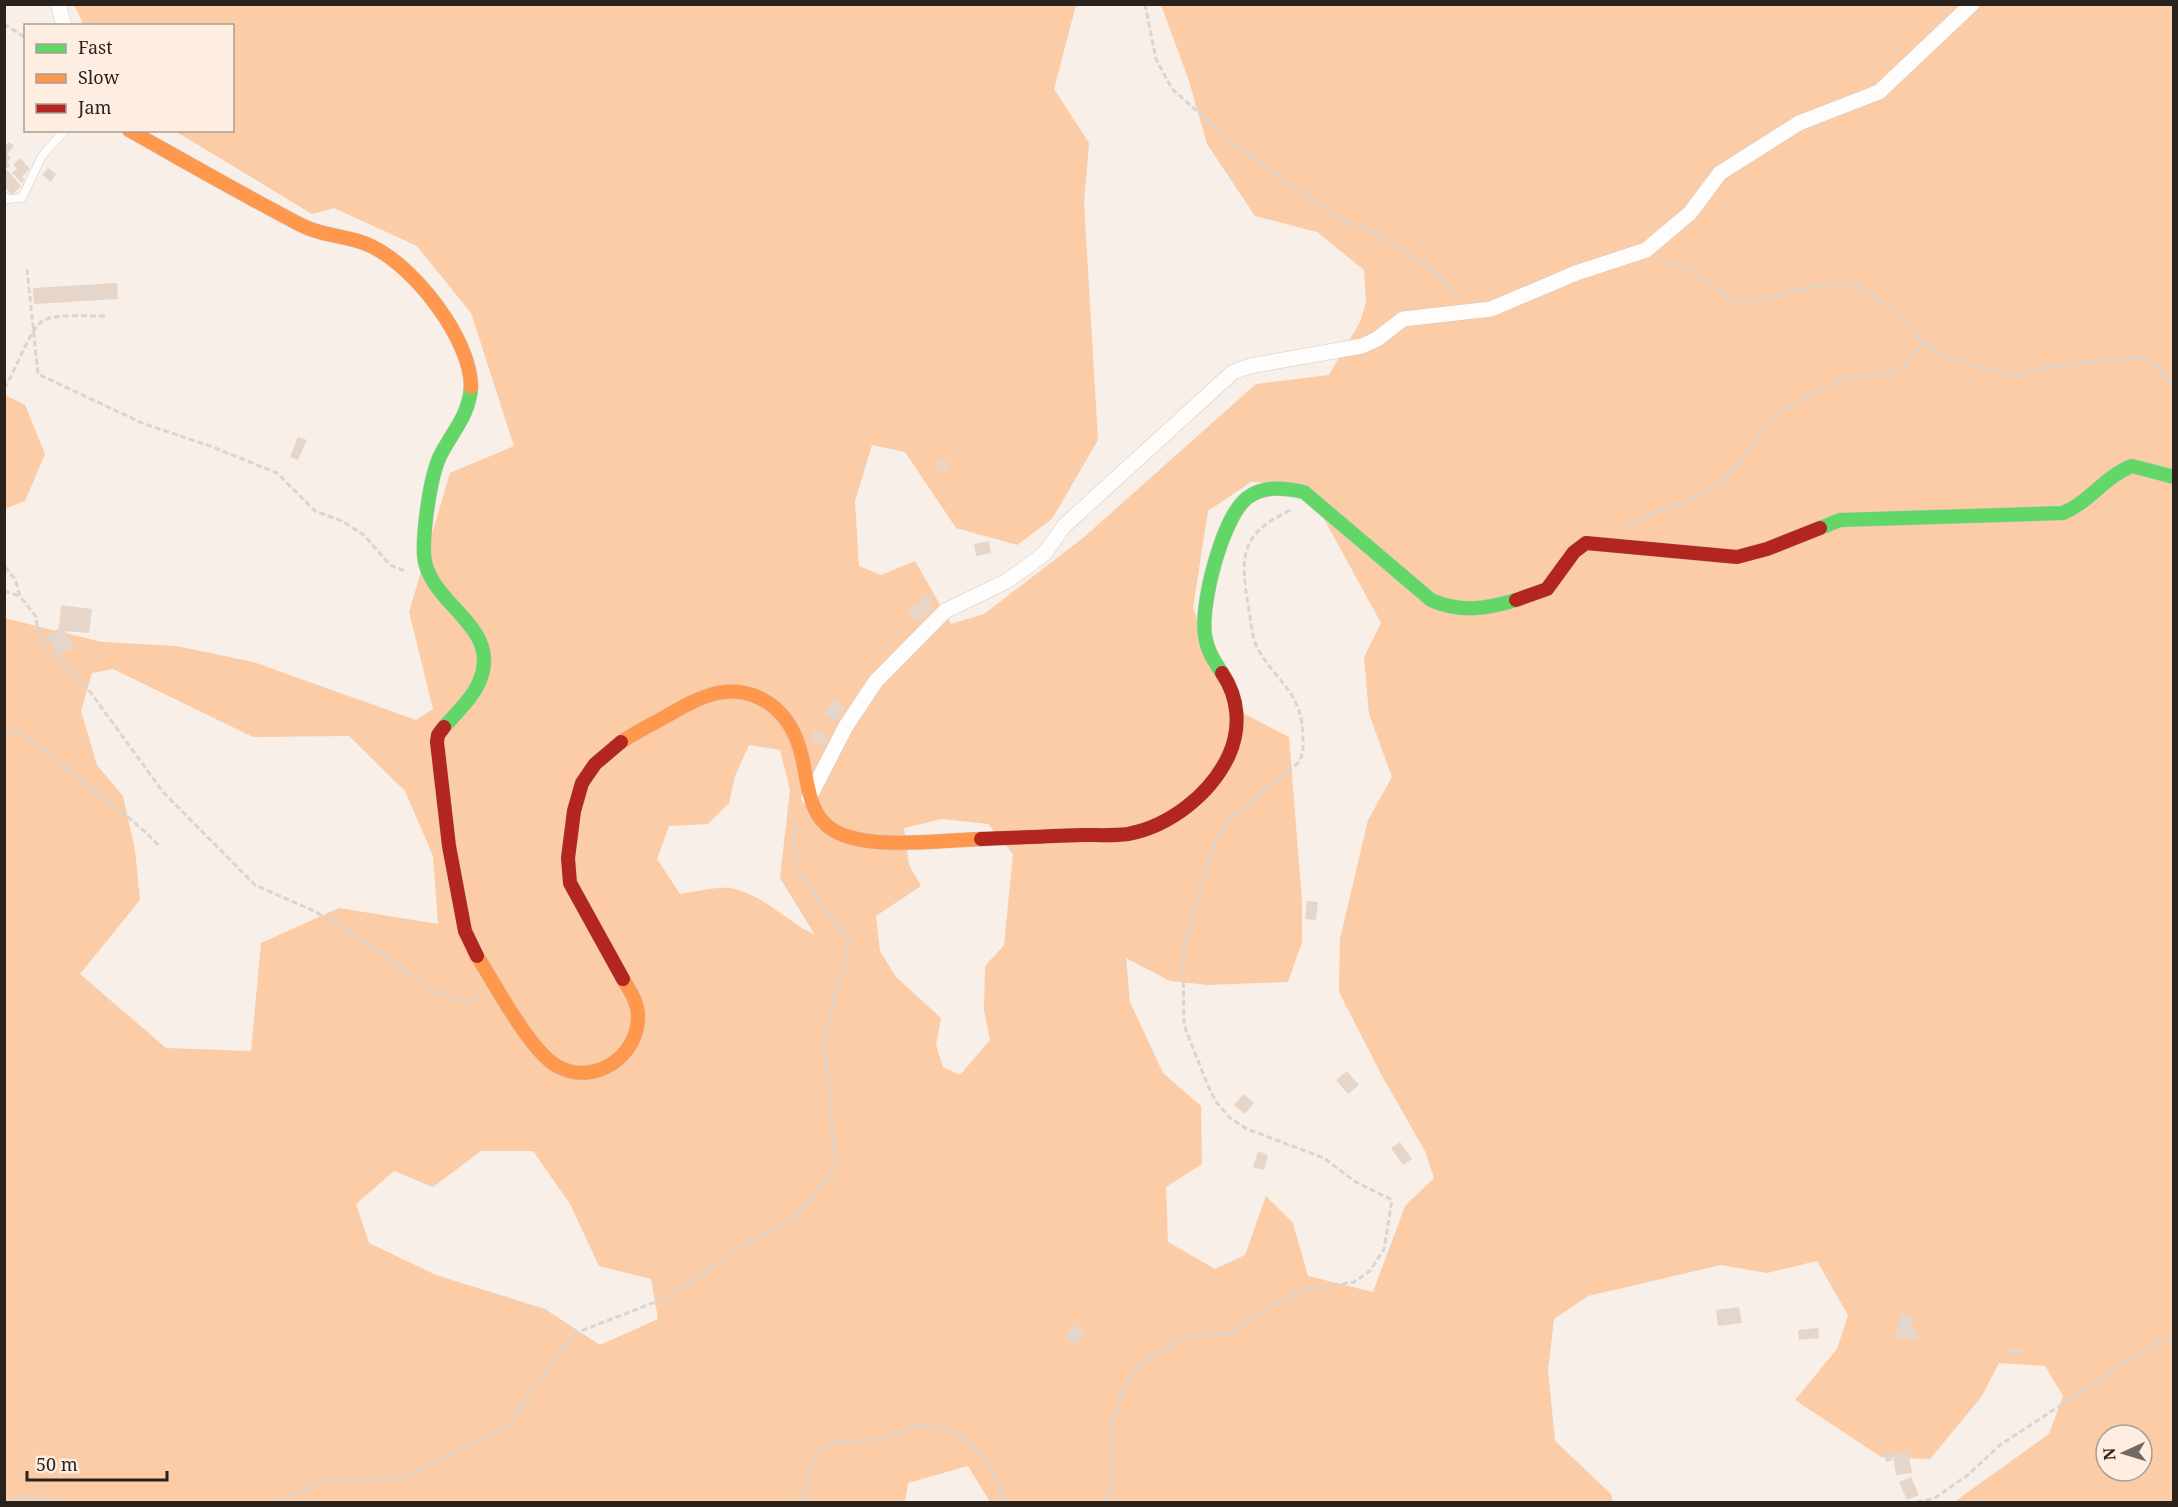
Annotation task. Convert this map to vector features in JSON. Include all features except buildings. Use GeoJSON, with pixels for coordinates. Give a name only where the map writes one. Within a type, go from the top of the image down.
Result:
{"type":"FeatureCollection","features":[{"type":"Feature","properties":{"kind":"street"},"geometry":{"type":"LineString","coordinates":[[58,4],[63,24]]}},
{"type":"Feature","properties":{"kind":"street"},"geometry":{"type":"LineString","coordinates":[[809,798],[846,726],[876,681],[925,630],[945,611],[1005,582],[1045,553],[1064,526],[1233,372],[1250,366],[1362,346],[1409,317],[1491,309],[1576,273],[1646,250],[1690,213],[1720,173],[1799,123],[1879,92],[1972,4]]}},
{"type":"Feature","properties":{"kind":"street"},"geometry":{"type":"LineString","coordinates":[[133,132],[304,227],[320,233],[362,241],[376,248],[405,268],[428,293],[462,350],[471,377],[472,391],[467,410],[440,456],[434,473],[424,554],[427,574],[437,591],[477,633],[484,648],[484,670],[480,681],[438,735],[436,742],[449,846],[465,931],[470,945],[532,1037],[554,1064],[577,1072],[609,1066],[628,1051],[638,1032],[640,1022],[636,1001],[570,884],[567,874],[578,795],[585,777],[598,760],[696,697],[724,689],[740,689],[765,699],[792,729],[800,751],[809,798],[819,817],[835,831],[853,839],[872,842],[1126,834],[1144,831],[1175,815],[1191,803],[1218,774],[1226,760],[1237,721],[1233,689],[1212,659],[1205,638],[1205,616],[1220,536],[1239,506],[1248,498],[1270,490],[1282,488],[1304,492],[1431,600],[1442,606],[1466,610],[1489,608],[1548,588],[1574,551],[1586,543],[1737,556],[1767,549],[1840,520],[2063,513],[2082,506],[2109,478],[2132,466],[2174,477]]}},
{"type":"Feature","properties":{"kind":"lane"},"geometry":{"type":"LineString","coordinates":[[4,196],[8,199],[22,198],[42,156],[63,132]]}},
{"type":"Feature","properties":{"kind":"path"},"geometry":{"type":"LineString","coordinates":[[1145,4],[1156,60],[1172,90],[1234,144],[1339,219],[1374,232],[1441,276],[1472,312]]}},
{"type":"Feature","properties":{"kind":"path"},"geometry":{"type":"LineString","coordinates":[[4,24],[24,37]]}},
{"type":"Feature","properties":{"kind":"path"},"geometry":{"type":"LineString","coordinates":[[1646,250],[1657,259],[1688,270],[1735,300],[1760,300],[1821,284],[1854,285],[1870,292],[1903,317],[1924,343],[1946,356],[1983,369],[2018,376],[2050,366],[2146,357],[2174,386]]}},
{"type":"Feature","properties":{"kind":"path"},"geometry":{"type":"LineString","coordinates":[[27,269],[38,374],[142,423],[210,446],[277,473],[315,511],[342,521],[364,535],[390,565],[404,572],[427,574]]}},
{"type":"Feature","properties":{"kind":"path"},"geometry":{"type":"LineString","coordinates":[[4,388],[23,355],[33,329],[45,319],[105,315]]}},
{"type":"Feature","properties":{"kind":"path"},"geometry":{"type":"LineString","coordinates":[[1614,526],[1625,525],[1709,490],[1727,478],[1777,413],[1839,380],[1894,372],[1908,362],[1924,343]]}},
{"type":"Feature","properties":{"kind":"path"},"geometry":{"type":"LineString","coordinates":[[1105,1503],[1111,1490],[1112,1423],[1125,1385],[1139,1366],[1184,1336],[1232,1333],[1267,1308],[1305,1290],[1354,1282],[1370,1271],[1384,1250],[1392,1200],[1354,1181],[1324,1158],[1247,1129],[1230,1118],[1213,1095],[1184,1025],[1183,955],[1193,912],[1216,840],[1231,818],[1298,763],[1303,754],[1302,727],[1297,707],[1289,689],[1262,656],[1254,639],[1243,572],[1246,550],[1255,532],[1293,509]]}},
{"type":"Feature","properties":{"kind":"path"},"geometry":{"type":"LineString","coordinates":[[5,567],[15,579],[20,596],[36,617],[38,632],[46,648],[82,682],[163,792],[255,885],[265,892],[314,911],[345,929],[437,992],[470,1003],[476,1000],[480,992]]}},
{"type":"Feature","properties":{"kind":"path"},"geometry":{"type":"LineString","coordinates":[[4,591],[20,596]]}},
{"type":"Feature","properties":{"kind":"path"},"geometry":{"type":"LineString","coordinates":[[4,732],[12,730],[45,748],[91,788],[138,823],[160,847]]}},
{"type":"Feature","properties":{"kind":"path"},"geometry":{"type":"LineString","coordinates":[[278,1503],[327,1480],[400,1478],[506,1429],[573,1334],[668,1298],[738,1249],[796,1217],[836,1168],[824,1040],[850,940],[794,862],[793,833],[809,798]]}},
{"type":"Feature","properties":{"kind":"path"},"geometry":{"type":"LineString","coordinates":[[1917,1503],[1933,1499],[1968,1475],[2000,1446],[2140,1353],[2162,1341],[2174,1340]]}},
{"type":"Feature","properties":{"kind":"path"},"geometry":{"type":"LineString","coordinates":[[800,1503],[817,1452],[830,1444],[880,1439],[916,1427],[941,1427],[959,1433],[978,1448],[1000,1486],[1005,1503]]}},
{"type":"Feature","properties":{"kind":"path"},"geometry":{"type":"LineString","coordinates":[[4,1502],[19,1497],[61,1503]]}},
{"type":"Feature","properties":{"kind":"shaded area"},"geometry":{"type":"Polygon","coordinates":[[[74,5],[1076,5],[1054,89],[1089,143],[1084,202],[1098,440],[1052,519],[1017,545],[956,528],[905,452],[872,445],[855,501],[859,566],[881,575],[915,561],[951,624],[984,614],[1083,538],[1256,384],[1329,375],[1360,322],[1366,302],[1364,270],[1317,232],[1255,216],[1207,144],[1188,78],[1161,5],[2173,5],[2173,1502],[1954,1502],[2049,1434],[2063,1396],[2045,1366],[1999,1363],[1982,1396],[1930,1459],[1881,1457],[1795,1400],[1837,1349],[1848,1315],[1817,1261],[1767,1273],[1721,1265],[1588,1296],[1554,1319],[1548,1370],[1555,1441],[1611,1494],[1613,1502],[990,1502],[968,1466],[908,1483],[905,1502],[5,1502],[4,618],[102,642],[177,646],[253,662],[416,720],[433,709],[409,612],[450,473],[514,446],[471,313],[417,246],[334,208],[312,214],[177,132],[234,132],[234,24],[84,24],[74,5]],[[1251,482],[1208,511],[1193,608],[1229,706],[1289,737],[1302,902],[1302,942],[1288,982],[1208,985],[1170,981],[1126,958],[1130,1002],[1163,1073],[1201,1106],[1202,1164],[1166,1187],[1168,1242],[1215,1269],[1245,1255],[1266,1196],[1293,1223],[1308,1276],[1373,1292],[1405,1206],[1434,1178],[1425,1151],[1381,1074],[1339,992],[1340,939],[1368,820],[1392,777],[1369,714],[1364,657],[1381,623],[1305,484],[1251,482]],[[113,669],[92,673],[81,711],[97,765],[123,796],[135,850],[140,900],[80,974],[166,1048],[251,1051],[261,943],[339,908],[438,924],[433,856],[405,791],[349,736],[253,737],[113,669]],[[749,745],[735,776],[729,803],[708,824],[669,826],[657,859],[680,894],[715,888],[735,889],[757,898],[815,935],[780,878],[790,790],[780,750],[749,745]],[[942,819],[904,828],[909,865],[921,886],[876,916],[880,951],[896,977],[941,1018],[936,1045],[943,1067],[960,1075],[990,1040],[984,1010],[985,966],[1004,945],[1013,854],[988,824],[942,819]],[[481,1151],[433,1187],[394,1171],[356,1204],[369,1243],[436,1275],[545,1309],[600,1345],[658,1319],[651,1279],[599,1266],[570,1204],[533,1151],[481,1151]]]}},
{"type":"Feature","properties":{"kind":"shaded area"},"geometry":{"type":"Polygon","coordinates":[[[5,395],[25,405],[45,454],[25,501],[5,509],[5,395]]]}},
{"type":"Feature","properties":{"kind":"traffic: fast"},"geometry":{"type":"LineString","coordinates":[[444,727],[473,693],[480,680],[484,661],[481,644],[473,629],[438,588],[428,572],[424,555],[428,504],[436,465],[467,407],[471,387]]}},
{"type":"Feature","properties":{"kind":"traffic: fast"},"geometry":{"type":"LineString","coordinates":[[1820,528],[1840,520],[2063,513],[2073,508],[2122,470],[2132,466],[2174,477]]}},
{"type":"Feature","properties":{"kind":"traffic: fast"},"geometry":{"type":"LineString","coordinates":[[1222,673],[1209,651],[1204,622],[1215,563],[1221,542],[1238,508],[1247,498],[1267,489],[1304,492],[1431,600],[1463,608],[1494,606],[1516,600]]}},
{"type":"Feature","properties":{"kind":"traffic: slow"},"geometry":{"type":"LineString","coordinates":[[133,132],[309,229],[363,242],[388,256],[422,287],[451,327],[468,368],[471,387]]}},
{"type":"Feature","properties":{"kind":"traffic: slow"},"geometry":{"type":"LineString","coordinates":[[621,742],[703,697],[729,691],[743,692],[770,704],[787,721],[800,749],[814,807],[818,816],[833,830],[847,836],[884,842],[981,839]]}},
{"type":"Feature","properties":{"kind":"traffic: slow"},"geometry":{"type":"LineString","coordinates":[[477,956],[514,1016],[536,1046],[557,1066],[571,1072],[585,1073],[612,1064],[631,1044],[636,1030],[638,1011],[623,979]]}},
{"type":"Feature","properties":{"kind":"traffic: jam"},"geometry":{"type":"LineString","coordinates":[[1516,600],[1547,589],[1574,552],[1586,543],[1737,557],[1767,549],[1820,528]]}},
{"type":"Feature","properties":{"kind":"traffic: jam"},"geometry":{"type":"LineString","coordinates":[[981,839],[1128,834],[1144,830],[1174,816],[1212,783],[1233,745],[1237,724],[1235,703],[1222,673]]}},
{"type":"Feature","properties":{"kind":"traffic: jam"},"geometry":{"type":"LineString","coordinates":[[444,727],[438,735],[437,742],[449,846],[465,931],[477,956]]}},
{"type":"Feature","properties":{"kind":"traffic: jam"},"geometry":{"type":"LineString","coordinates":[[621,742],[595,764],[582,783],[574,811],[568,858],[570,883],[623,979]]}}]}
